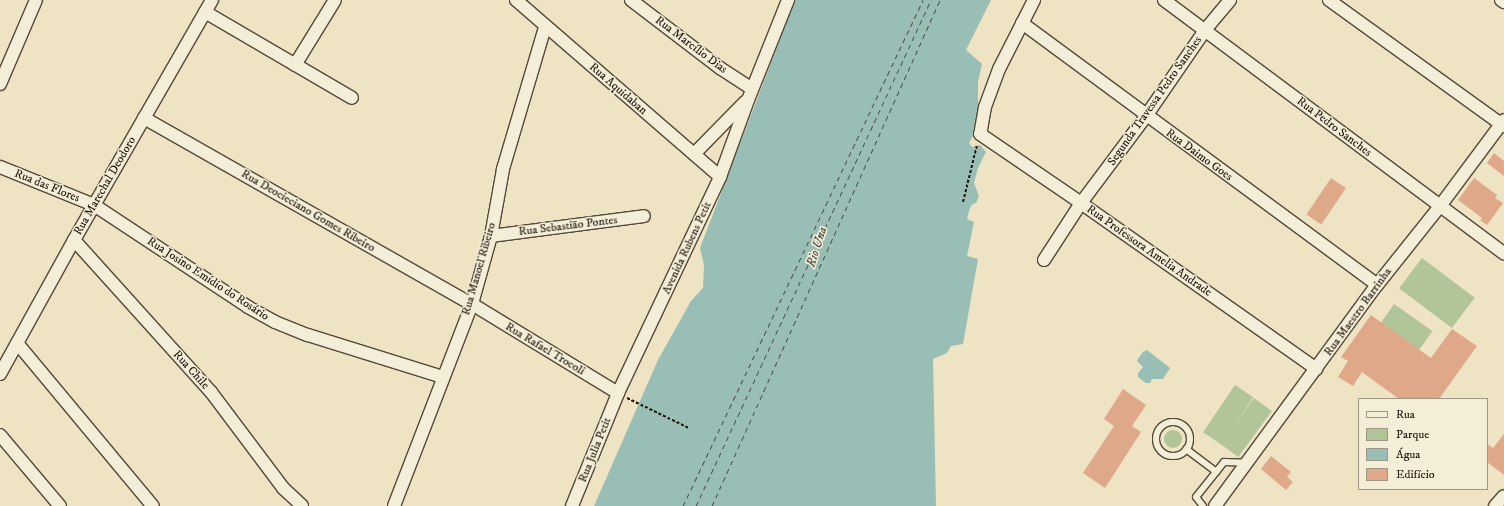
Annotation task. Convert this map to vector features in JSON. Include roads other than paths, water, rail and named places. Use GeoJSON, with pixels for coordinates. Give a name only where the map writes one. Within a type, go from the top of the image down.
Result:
{"type":"FeatureCollection","features":[{"type":"Feature","properties":{"kind":"street"},"geometry":{"type":"LineString","coordinates":[[0,84],[36,0]]}},
{"type":"Feature","properties":{"kind":"street","name":"Rua Marechal Deodoro"},"geometry":{"type":"LineString","coordinates":[[0,374],[74,240],[212,0]]}},
{"type":"Feature","properties":{"kind":"street"},"geometry":{"type":"LineString","coordinates":[[295,64],[335,0]]}},
{"type":"Feature","properties":{"kind":"street","name":"Rua Aquidaban"},"geometry":{"type":"LineString","coordinates":[[516,0],[545,27],[720,177]]}},
{"type":"Feature","properties":{"kind":"street","name":"Rua Marcílio Dias"},"geometry":{"type":"LineString","coordinates":[[631,0],[720,68],[750,94]]}},
{"type":"Feature","properties":{"kind":"street","name":"Avenida Rubens Petit"},"geometry":{"type":"LineString","coordinates":[[618,394],[720,177],[750,94],[788,0]]}},
{"type":"Feature","properties":{"kind":"street"},"geometry":{"type":"LineString","coordinates":[[1022,23],[1034,0]]}},
{"type":"Feature","properties":{"kind":"street","name":"Rua Pedro Sanches"},"geometry":{"type":"LineString","coordinates":[[1164,0],[1504,253]]}},
{"type":"Feature","properties":{"kind":"street","name":"Segunda Travessa Pedro Sanches"},"geometry":{"type":"LineString","coordinates":[[1044,260],[1081,203],[1146,116],[1205,30],[1230,0]]}},
{"type":"Feature","properties":{"kind":"street"},"geometry":{"type":"LineString","coordinates":[[1330,0],[1503,123]]}},
{"type":"Feature","properties":{"kind":"street"},"geometry":{"type":"LineString","coordinates":[[205,12],[352,98]]}},
{"type":"Feature","properties":{"kind":"street","name":"Rua Daimo Goes"},"geometry":{"type":"LineString","coordinates":[[1022,23],[1377,285]]}},
{"type":"Feature","properties":{"kind":"street","name":"Rua Professora Amelia Andrade"},"geometry":{"type":"LineString","coordinates":[[1022,23],[992,86],[980,134],[1081,203],[1316,369]]}},
{"type":"Feature","properties":{"kind":"street","name":"Rua Manoel Ribeiro"},"geometry":{"type":"LineString","coordinates":[[394,506],[472,304],[491,236],[503,169],[545,27]]}},
{"type":"Feature","properties":{"kind":"street","name":"Avenida Rubens Petit"},"geometry":{"type":"LineString","coordinates":[[694,154],[750,94]]}},
{"type":"Feature","properties":{"kind":"street","name":"Rua Deocieciano Gomes Ribeiro"},"geometry":{"type":"LineString","coordinates":[[144,118],[472,304]]}},
{"type":"Feature","properties":{"kind":"street","name":"Rua Maestro Barrinha"},"geometry":{"type":"LineString","coordinates":[[1215,506],[1377,285],[1440,206],[1503,123]]}},
{"type":"Feature","properties":{"kind":"street","name":"Rua das Flores"},"geometry":{"type":"LineString","coordinates":[[0,168],[94,205]]}},
{"type":"Feature","properties":{"kind":"street","name":"Rua Josino Emídio do Rosário"},"geometry":{"type":"LineString","coordinates":[[94,205],[248,307],[276,322],[308,335],[443,377]]}},
{"type":"Feature","properties":{"kind":"street","name":"Rua Sebastião Pontes"},"geometry":{"type":"LineString","coordinates":[[491,236],[644,216]]}},
{"type":"Feature","properties":{"kind":"street","name":"Rua Chile"},"geometry":{"type":"LineString","coordinates":[[74,240],[210,392],[283,488],[302,506]]}},
{"type":"Feature","properties":{"kind":"street","name":"Rua Rafael Trocoli"},"geometry":{"type":"LineString","coordinates":[[472,304],[618,394]]}},
{"type":"Feature","properties":{"kind":"street"},"geometry":{"type":"LineString","coordinates":[[16,343],[153,506]]}},
{"type":"Feature","properties":{"kind":"street","name":"Rua Julia Petit"},"geometry":{"type":"LineString","coordinates":[[572,506],[618,394]]}},
{"type":"Feature","properties":{"kind":"street"},"geometry":{"type":"LineString","coordinates":[[0,435],[60,506]]}},
{"type":"Feature","properties":{"kind":"lane"},"geometry":{"type":"LineString","coordinates":[[1170,423],[1181,425],[1185,428],[1190,438],[1186,449],[1178,455],[1172,456],[1162,452],[1156,443],[1156,437],[1161,428],[1170,423]]}},
{"type":"Feature","properties":{"kind":"lane"},"geometry":{"type":"LineString","coordinates":[[1186,449],[1216,472]]}},
{"type":"Feature","properties":{"kind":"lane"},"geometry":{"type":"LineString","coordinates":[[1203,506],[1196,497],[1224,462],[1247,463]]}},
{"type":"Feature","properties":{"kind":"water","name":"Rio Una"},"geometry":{"type":"Polygon","coordinates":[[[795,0],[991,0],[966,50],[982,64],[978,82],[978,114],[975,132],[969,143],[972,147],[980,145],[986,152],[978,168],[974,183],[979,196],[976,203],[970,208],[967,219],[974,222],[967,256],[978,259],[963,344],[951,346],[947,353],[933,359],[936,506],[594,506],[658,360],[691,301],[703,288],[704,265],[700,248],[795,0]]]}},
{"type":"Feature","properties":{"kind":"water"},"geometry":{"type":"Polygon","coordinates":[[[1147,350],[1170,368],[1163,379],[1152,379],[1150,383],[1146,383],[1138,377],[1138,373],[1143,367],[1137,361],[1143,352],[1147,350]]]}}]}
